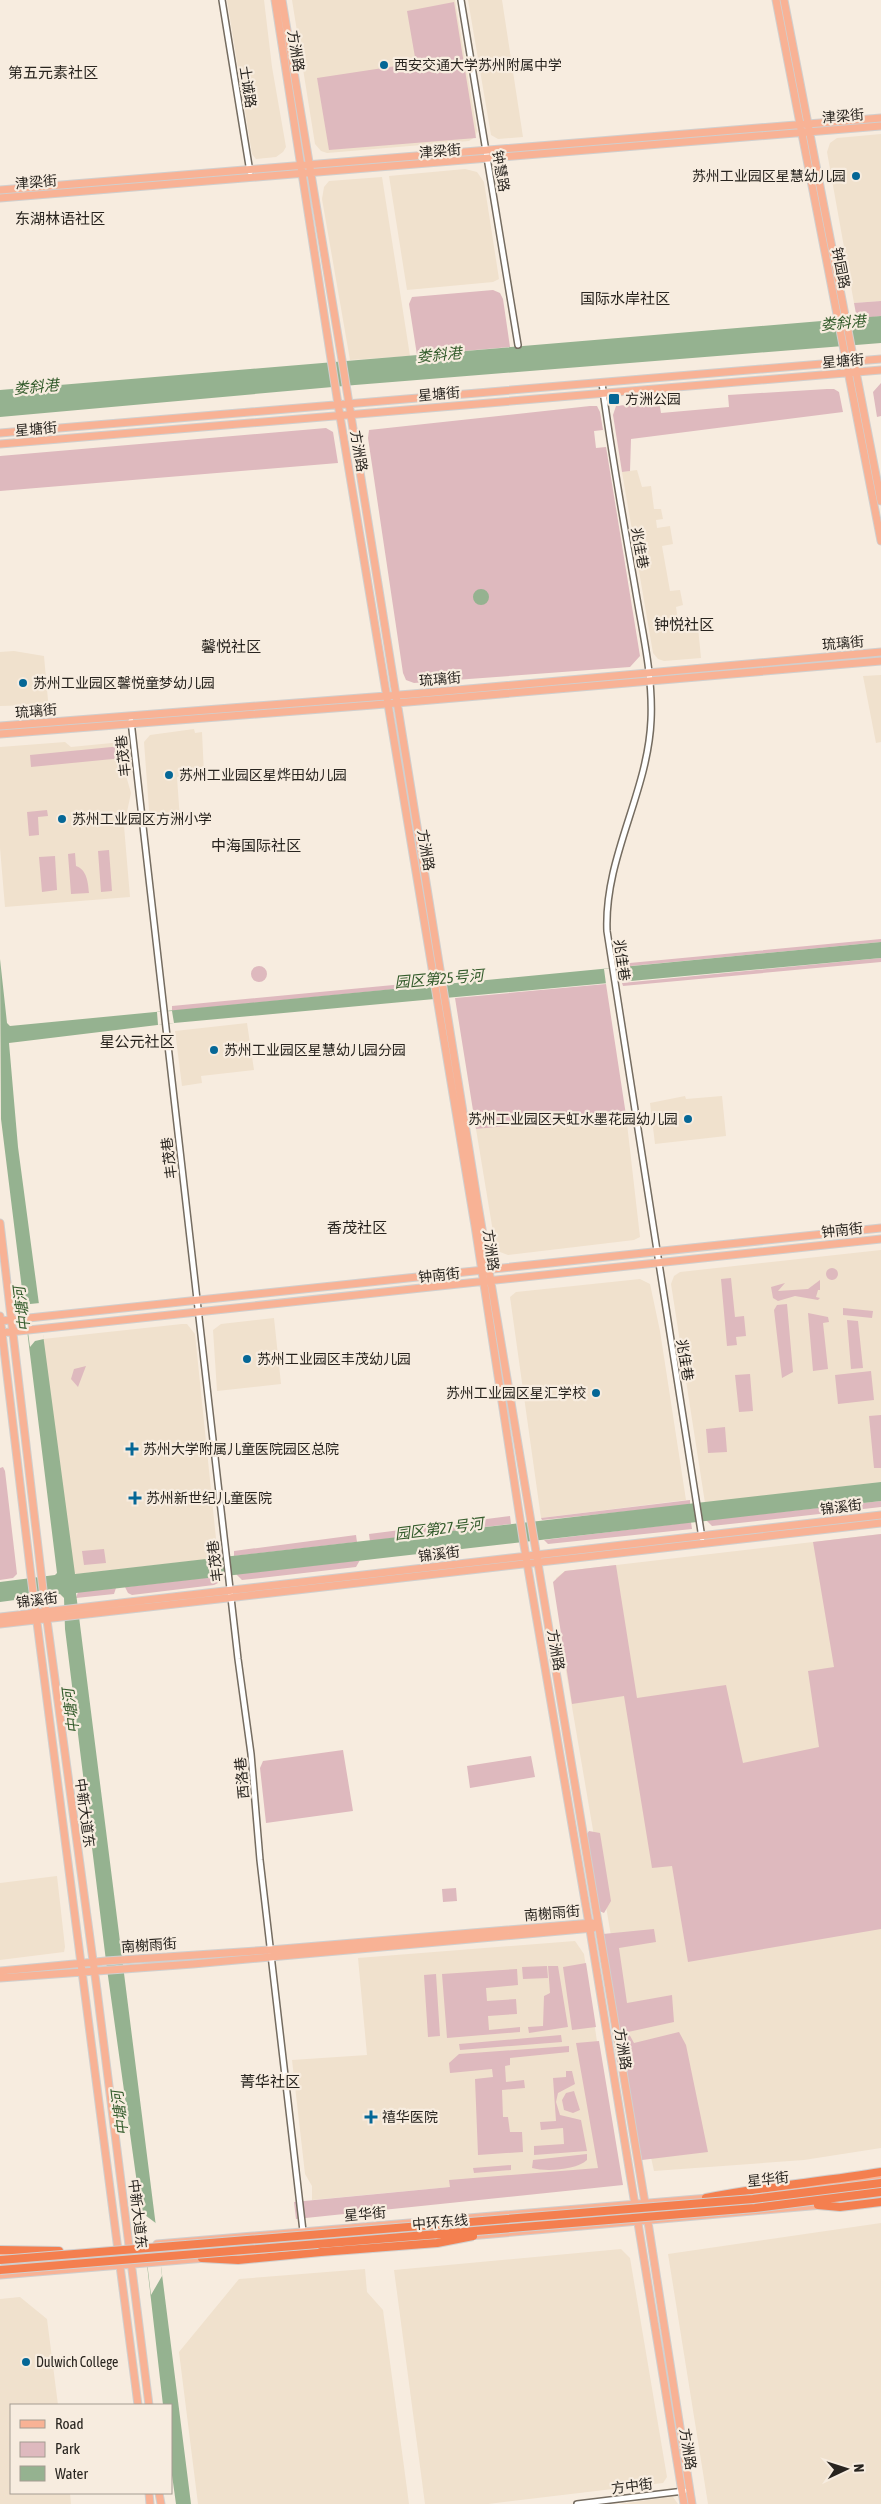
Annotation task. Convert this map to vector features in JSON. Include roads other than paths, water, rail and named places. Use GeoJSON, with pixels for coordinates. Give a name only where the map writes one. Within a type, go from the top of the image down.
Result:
{"type":"FeatureCollection","features":[{"type":"Feature","properties":{"kind":"highway"},"geometry":{"type":"LineString","coordinates":[[706,2198],[751,2188],[797,2184],[881,2172]]}},
{"type":"Feature","properties":{"kind":"highway","name":"中环东线"},"geometry":{"type":"LineString","coordinates":[[0,2260],[753,2199],[881,2183]]}},
{"type":"Feature","properties":{"kind":"highway","name":"中环东线"},"geometry":{"type":"LineString","coordinates":[[0,2270],[799,2204],[881,2192]]}},
{"type":"Feature","properties":{"kind":"highway"},"geometry":{"type":"LineString","coordinates":[[799,2204],[840,2207],[881,2202]]}},
{"type":"Feature","properties":{"kind":"highway"},"geometry":{"type":"LineString","coordinates":[[202,2258],[238,2260],[438,2243],[506,2229]]}},
{"type":"Feature","properties":{"kind":"highway"},"geometry":{"type":"LineString","coordinates":[[0,2250],[59,2251]]}},
{"type":"Feature","properties":{"kind":"main road","name":"方洲路"},"geometry":{"type":"LineString","coordinates":[[275,0],[306,165],[310,174],[351,414],[397,699],[441,999],[485,1270],[534,1543],[635,2204],[685,2490],[692,2504]]}},
{"type":"Feature","properties":{"kind":"main road","name":"方洲路"},"geometry":{"type":"LineString","coordinates":[[282,0],[306,165],[302,175],[338,404],[439,985]]}},
{"type":"Feature","properties":{"kind":"main road","name":"钟园路"},"geometry":{"type":"LineString","coordinates":[[776,0],[881,541]]}},
{"type":"Feature","properties":{"kind":"main road","name":"钟园路"},"geometry":{"type":"LineString","coordinates":[[784,0],[856,361],[881,501]]}},
{"type":"Feature","properties":{"kind":"main road","name":"津梁街"},"geometry":{"type":"LineString","coordinates":[[0,190],[250,174],[302,175],[487,156],[802,129],[881,118]]}},
{"type":"Feature","properties":{"kind":"main road","name":"津梁街"},"geometry":{"type":"LineString","coordinates":[[810,128],[881,126]]}},
{"type":"Feature","properties":{"kind":"main road","name":"津梁街"},"geometry":{"type":"LineString","coordinates":[[0,198],[250,174],[306,165],[487,156]]}},
{"type":"Feature","properties":{"kind":"main road","name":"星塘街"},"geometry":{"type":"LineString","coordinates":[[0,433],[881,359]]}},
{"type":"Feature","properties":{"kind":"main road","name":"星塘街"},"geometry":{"type":"LineString","coordinates":[[0,444],[881,370]]}},
{"type":"Feature","properties":{"kind":"main road","name":"琉璃街"},"geometry":{"type":"LineString","coordinates":[[0,726],[131,719],[388,700],[650,676],[881,652]]}},
{"type":"Feature","properties":{"kind":"main road","name":"琉璃街"},"geometry":{"type":"LineString","coordinates":[[650,676],[881,660]]}},
{"type":"Feature","properties":{"kind":"main road","name":"琉璃街"},"geometry":{"type":"LineString","coordinates":[[0,734],[131,719]]}},
{"type":"Feature","properties":{"kind":"main road","name":"中新大道东"},"geometry":{"type":"LineString","coordinates":[[0,1223],[46,1616],[94,1970],[149,2404]]}},
{"type":"Feature","properties":{"kind":"main road","name":"钟南街"},"geometry":{"type":"LineString","coordinates":[[0,1321],[198,1302],[881,1228]]}},
{"type":"Feature","properties":{"kind":"main road","name":"钟南街"},"geometry":{"type":"LineString","coordinates":[[1,1332],[881,1239]]}},
{"type":"Feature","properties":{"kind":"main road","name":"方洲路"},"geometry":{"type":"LineString","coordinates":[[487,1281],[524,1545],[592,1925],[645,2203],[685,2490],[684,2504]]}},
{"type":"Feature","properties":{"kind":"main road","name":"中新大道东"},"geometry":{"type":"LineString","coordinates":[[0,1316],[36,1617],[138,2404]]}},
{"type":"Feature","properties":{"kind":"main road","name":"锦溪街"},"geometry":{"type":"LineString","coordinates":[[702,1540],[881,1516]]}},
{"type":"Feature","properties":{"kind":"main road","name":"锦溪街"},"geometry":{"type":"LineString","coordinates":[[0,1624],[65,1613],[527,1560],[702,1540],[881,1523]]}},
{"type":"Feature","properties":{"kind":"main road","name":"锦溪街"},"geometry":{"type":"LineString","coordinates":[[0,1617],[36,1617]]}},
{"type":"Feature","properties":{"kind":"main road","name":"南榭雨街"},"geometry":{"type":"LineString","coordinates":[[0,1971],[82,1967],[94,1970],[123,1968],[592,1925]]}},
{"type":"Feature","properties":{"kind":"main road","name":"南榭雨街"},"geometry":{"type":"LineString","coordinates":[[0,1978],[82,1967],[92,1962],[270,1954]]}},
{"type":"Feature","properties":{"kind":"main road","name":"星华街"},"geometry":{"type":"LineString","coordinates":[[0,2256],[706,2198],[824,2185],[881,2176]]}},
{"type":"Feature","properties":{"kind":"main road"},"geometry":{"type":"LineString","coordinates":[[0,2275],[755,2213],[881,2197]]}},
{"type":"Feature","properties":{"kind":"street","name":"士诚路"},"geometry":{"type":"LineString","coordinates":[[222,0],[250,174]]}},
{"type":"Feature","properties":{"kind":"street","name":"钟慧路"},"geometry":{"type":"LineString","coordinates":[[461,0],[518,345]]}},
{"type":"Feature","properties":{"kind":"street","name":"兆佳巷"},"geometry":{"type":"LineString","coordinates":[[602,383],[650,676],[652,706],[648,750],[611,875],[607,897],[607,931],[657,1262],[702,1540]]}},
{"type":"Feature","properties":{"kind":"street","name":"丰茂巷"},"geometry":{"type":"LineString","coordinates":[[131,719],[231,1594]]}},
{"type":"Feature","properties":{"kind":"street","name":"西洛巷"},"geometry":{"type":"LineString","coordinates":[[231,1594],[251,1754],[270,1954],[304,2231]]}},
{"type":"Feature","properties":{"kind":"street","name":"方中街"},"geometry":{"type":"LineString","coordinates":[[577,2504],[685,2490]]}},
{"type":"Feature","properties":{"kind":"water","name":"娄斜港"},"geometry":{"type":"Polygon","coordinates":[[[881,316],[881,343],[355,385],[0,417],[0,390],[881,316]]]}},
{"type":"Feature","properties":{"kind":"water"},"geometry":{"type":"Polygon","coordinates":[[[481,589],[487,591],[489,597],[487,603],[481,605],[475,603],[473,597],[475,591],[481,589]]]}},
{"type":"Feature","properties":{"kind":"water"},"geometry":{"type":"Polygon","coordinates":[[[881,942],[881,958],[174,1023],[9,1043],[18,1147],[75,1574],[881,1482],[881,1501],[76,1593],[191,2504],[176,2504],[172,2475],[172,2404],[163,2404],[141,2212],[107,1969],[65,1629],[64,1598],[60,1594],[0,1602],[0,1582],[55,1575],[57,1573],[1,1119],[0,959],[7,1023],[10,1026],[881,942]]]}},
{"type":"Feature","properties":{"kind":"place","name":"西安交通大学苏州附属中学"},"geometry":{"type":"Point","coordinates":[384,65]}},
{"type":"Feature","properties":{"kind":"place","name":"苏州工业园区星慧幼儿园"},"geometry":{"type":"Point","coordinates":[856,176]}},
{"type":"Feature","properties":{"kind":"place","name":"方洲公园"},"geometry":{"type":"Point","coordinates":[614,399]}},
{"type":"Feature","properties":{"kind":"place","name":"苏州工业园区馨悦童梦幼儿园"},"geometry":{"type":"Point","coordinates":[23,683]}},
{"type":"Feature","properties":{"kind":"place","name":"苏州工业园区星烨田幼儿园"},"geometry":{"type":"Point","coordinates":[169,775]}},
{"type":"Feature","properties":{"kind":"place","name":"苏州工业园区方洲小学"},"geometry":{"type":"Point","coordinates":[62,819]}},
{"type":"Feature","properties":{"kind":"place","name":"苏州工业园区星慧幼儿园分园"},"geometry":{"type":"Point","coordinates":[214,1050]}},
{"type":"Feature","properties":{"kind":"place","name":"苏州工业园区天虹水墨花园幼儿园"},"geometry":{"type":"Point","coordinates":[688,1119]}},
{"type":"Feature","properties":{"kind":"place","name":"苏州工业园区丰茂幼儿园"},"geometry":{"type":"Point","coordinates":[247,1359]}},
{"type":"Feature","properties":{"kind":"place","name":"苏州工业园区星汇学校"},"geometry":{"type":"Point","coordinates":[596,1393]}},
{"type":"Feature","properties":{"kind":"place","name":"苏州大学附属儿童医院园区总院"},"geometry":{"type":"Point","coordinates":[132,1449]}},
{"type":"Feature","properties":{"kind":"place","name":"苏州新世纪儿童医院"},"geometry":{"type":"Point","coordinates":[135,1498]}},
{"type":"Feature","properties":{"kind":"place","name":"禧华医院"},"geometry":{"type":"Point","coordinates":[371,2117]}},
{"type":"Feature","properties":{"kind":"place","name":"Dulwich College"},"geometry":{"type":"Point","coordinates":[26,2362]}},
{"type":"Feature","properties":{"kind":"district","name":"第五元素社区"},"geometry":{"type":"Point","coordinates":[53,73]}},
{"type":"Feature","properties":{"kind":"district","name":"东湖林语社区"},"geometry":{"type":"Point","coordinates":[60,219]}},
{"type":"Feature","properties":{"kind":"district","name":"国际水岸社区"},"geometry":{"type":"Point","coordinates":[625,299]}},
{"type":"Feature","properties":{"kind":"district","name":"钟悦社区"},"geometry":{"type":"Point","coordinates":[684,625]}},
{"type":"Feature","properties":{"kind":"district","name":"馨悦社区"},"geometry":{"type":"Point","coordinates":[231,647]}},
{"type":"Feature","properties":{"kind":"district","name":"中海国际社区"},"geometry":{"type":"Point","coordinates":[256,846]}},
{"type":"Feature","properties":{"kind":"district","name":"星公元社区"},"geometry":{"type":"Point","coordinates":[137,1042]}},
{"type":"Feature","properties":{"kind":"district","name":"香茂社区"},"geometry":{"type":"Point","coordinates":[357,1228]}},
{"type":"Feature","properties":{"kind":"district","name":"菁华社区"},"geometry":{"type":"Point","coordinates":[270,2082]}},
{"type":"Feature","properties":{"kind":"water label","name":"园区第25号河"},"geometry":{"type":"Point","coordinates":[439,979]}},
{"type":"Feature","properties":{"kind":"water label","name":"中塘河"},"geometry":{"type":"Point","coordinates":[22,1309]}},
{"type":"Feature","properties":{"kind":"water label","name":"园区第27号河"},"geometry":{"type":"Point","coordinates":[439,1529]}},
{"type":"Feature","properties":{"kind":"water label","name":"中塘河"},"geometry":{"type":"Point","coordinates":[71,1711]}},
{"type":"Feature","properties":{"kind":"water label","name":"中塘河"},"geometry":{"type":"Point","coordinates":[120,2113]}}]}
